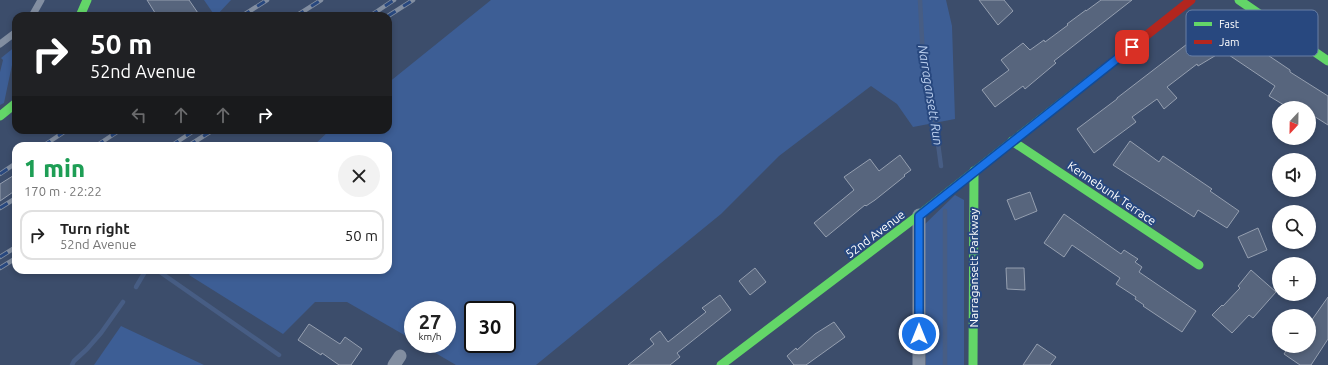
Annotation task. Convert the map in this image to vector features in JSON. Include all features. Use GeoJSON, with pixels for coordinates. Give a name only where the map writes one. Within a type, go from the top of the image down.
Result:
{"type":"FeatureCollection","features":[{"type":"Feature","properties":{"kind":"main road"},"geometry":{"type":"LineString","coordinates":[[82,12],[87,0]]}},
{"type":"Feature","properties":{"kind":"main road","name":"52nd Avenue"},"geometry":{"type":"LineString","coordinates":[[721,365],[919,216],[1191,0]]}},
{"type":"Feature","properties":{"kind":"main road"},"geometry":{"type":"LineString","coordinates":[[1239,0],[1254,10]]}},
{"type":"Feature","properties":{"kind":"main road"},"geometry":{"type":"LineString","coordinates":[[1318,54],[1328,61]]}},
{"type":"Feature","properties":{"kind":"main road"},"geometry":{"type":"LineString","coordinates":[[0,116],[12,106]]}},
{"type":"Feature","properties":{"kind":"main road","name":"Kennebunk Terrace"},"geometry":{"type":"LineString","coordinates":[[1012,141],[1199,265]]}},
{"type":"Feature","properties":{"kind":"main road","name":"Narragansett Parkway"},"geometry":{"type":"LineString","coordinates":[[973,365],[974,171]]}},
{"type":"Feature","properties":{"kind":"street"},"geometry":{"type":"LineString","coordinates":[[919,216],[919,365]]}},
{"type":"Feature","properties":{"kind":"lane"},"geometry":{"type":"LineString","coordinates":[[34,12],[40,0]]}},
{"type":"Feature","properties":{"kind":"lane"},"geometry":{"type":"LineString","coordinates":[[0,44],[12,35]]}},
{"type":"Feature","properties":{"kind":"shaded area"},"geometry":{"type":"Polygon","coordinates":[[[204,0],[231,0],[220,12],[212,12],[204,0]]]}},
{"type":"Feature","properties":{"kind":"shaded area"},"geometry":{"type":"Polygon","coordinates":[[[491,0],[946,0],[952,26],[955,119],[913,127],[897,104],[871,86],[779,156],[721,214],[536,365],[456,365],[435,353],[456,353],[456,301],[404,301],[404,335],[347,302],[315,302],[283,334],[189,275],[392,274],[392,142],[317,142],[326,134],[392,134],[392,80],[491,0]]]}},
{"type":"Feature","properties":{"kind":"shaded area"},"geometry":{"type":"Polygon","coordinates":[[[12,49],[12,65],[4,103],[0,105],[0,72],[3,60],[1,58],[12,49]]]}},
{"type":"Feature","properties":{"kind":"shaded area"},"geometry":{"type":"Polygon","coordinates":[[[955,195],[964,200],[964,365],[926,365],[925,224],[955,195]]]}},
{"type":"Feature","properties":{"kind":"shaded area"},"geometry":{"type":"Polygon","coordinates":[[[121,326],[204,365],[94,365],[121,326]]]}},
{"type":"Feature","properties":{"kind":"building"},"geometry":{"type":"Polygon","coordinates":[[[147,0],[189,0],[197,12],[154,12],[147,0]]]}},
{"type":"Feature","properties":{"kind":"building"},"geometry":{"type":"Polygon","coordinates":[[[979,0],[1004,0],[1013,11],[998,25],[979,0]]]}},
{"type":"Feature","properties":{"kind":"building"},"geometry":{"type":"Polygon","coordinates":[[[1101,0],[1132,0],[1054,61],[1056,63],[1025,89],[1023,86],[995,107],[982,90],[1009,70],[1001,60],[1023,43],[1030,50],[1044,40],[1045,42],[1101,0]]]}},
{"type":"Feature","properties":{"kind":"building"},"geometry":{"type":"Polygon","coordinates":[[[1186,45],[1186,56],[1215,56],[1198,66],[1197,64],[1167,87],[1177,98],[1164,109],[1157,99],[1132,117],[1136,122],[1094,153],[1077,129],[1186,45]]]}},
{"type":"Feature","properties":{"kind":"building"},"geometry":{"type":"Polygon","coordinates":[[[1230,56],[1269,56],[1290,70],[1290,72],[1328,96],[1328,125],[1316,117],[1316,101],[1277,101],[1269,96],[1275,86],[1230,56]]]}},
{"type":"Feature","properties":{"kind":"building"},"geometry":{"type":"Polygon","coordinates":[[[1130,141],[1159,162],[1163,156],[1212,189],[1210,191],[1239,211],[1227,228],[1198,210],[1194,217],[1113,165],[1130,141]]]}},
{"type":"Feature","properties":{"kind":"building"},"geometry":{"type":"Polygon","coordinates":[[[900,155],[911,170],[875,200],[866,206],[865,205],[826,237],[814,223],[854,190],[844,177],[870,159],[879,171],[900,155]]]}},
{"type":"Feature","properties":{"kind":"building"},"geometry":{"type":"Polygon","coordinates":[[[12,176],[12,193],[0,201],[0,184],[12,176]]]}},
{"type":"Feature","properties":{"kind":"building"},"geometry":{"type":"Polygon","coordinates":[[[1030,192],[1037,211],[1015,220],[1007,200],[1030,192]]]}},
{"type":"Feature","properties":{"kind":"building"},"geometry":{"type":"Polygon","coordinates":[[[1064,214],[1121,254],[1124,250],[1138,259],[1135,262],[1142,267],[1139,272],[1196,311],[1182,332],[1143,306],[1144,305],[1135,299],[1136,297],[1116,284],[1120,278],[1072,245],[1064,257],[1044,243],[1064,214]]]}},
{"type":"Feature","properties":{"kind":"building"},"geometry":{"type":"Polygon","coordinates":[[[1258,228],[1267,250],[1248,258],[1238,237],[1258,228]]]}},
{"type":"Feature","properties":{"kind":"building"},"geometry":{"type":"Polygon","coordinates":[[[755,268],[766,282],[750,295],[739,281],[755,268]]]}},
{"type":"Feature","properties":{"kind":"building"},"geometry":{"type":"Polygon","coordinates":[[[1006,268],[1024,268],[1025,290],[1007,289],[1006,268]]]}},
{"type":"Feature","properties":{"kind":"building"},"geometry":{"type":"Polygon","coordinates":[[[1251,270],[1272,288],[1272,297],[1253,318],[1249,315],[1232,333],[1212,315],[1240,288],[1238,286],[1251,270]]]}},
{"type":"Feature","properties":{"kind":"building"},"geometry":{"type":"Polygon","coordinates":[[[720,295],[731,310],[677,353],[680,357],[670,365],[628,365],[654,344],[650,339],[660,331],[668,342],[706,312],[702,308],[720,295]]]}},
{"type":"Feature","properties":{"kind":"building"},"geometry":{"type":"Polygon","coordinates":[[[1328,297],[1328,339],[1311,365],[1300,365],[1284,354],[1316,353],[1316,314],[1328,297]]]}},
{"type":"Feature","properties":{"kind":"building"},"geometry":{"type":"Polygon","coordinates":[[[834,322],[845,337],[806,365],[794,365],[787,356],[796,348],[797,350],[815,334],[834,322]]]}},
{"type":"Feature","properties":{"kind":"building"},"geometry":{"type":"Polygon","coordinates":[[[309,324],[340,344],[345,337],[362,349],[351,365],[339,365],[322,353],[321,355],[298,340],[309,324]]]}},
{"type":"Feature","properties":{"kind":"building"},"geometry":{"type":"Polygon","coordinates":[[[1037,344],[1056,357],[1050,365],[1023,365],[1037,344]]]}},
{"type":"Feature","properties":{"kind":"waterway","name":"Narragansett Run"},"geometry":{"type":"LineString","coordinates":[[920,0],[923,58],[932,98],[941,166]]}},
{"type":"Feature","properties":{"kind":"waterway","name":"Narragansett Run"},"geometry":{"type":"LineString","coordinates":[[945,211],[945,365]]}},
{"type":"Feature","properties":{"kind":"waterway"},"geometry":{"type":"LineString","coordinates":[[136,287],[144,274]]}},
{"type":"Feature","properties":{"kind":"waterway"},"geometry":{"type":"LineString","coordinates":[[163,274],[279,355]]}},
{"type":"Feature","properties":{"kind":"waterway"},"geometry":{"type":"LineString","coordinates":[[72,365],[74,361],[101,333],[123,302]]}},
{"type":"Feature","properties":{"kind":"railway"},"geometry":{"type":"LineString","coordinates":[[248,12],[267,0]]}},
{"type":"Feature","properties":{"kind":"railway"},"geometry":{"type":"LineString","coordinates":[[302,12],[321,0]]}},
{"type":"Feature","properties":{"kind":"railway"},"geometry":{"type":"LineString","coordinates":[[376,12],[394,0]]}},
{"type":"Feature","properties":{"kind":"railway"},"geometry":{"type":"LineString","coordinates":[[392,13],[413,0]]}},
{"type":"Feature","properties":{"kind":"railway"},"geometry":{"type":"LineString","coordinates":[[49,142],[61,134]]}},
{"type":"Feature","properties":{"kind":"railway"},"geometry":{"type":"LineString","coordinates":[[102,142],[114,134]]}},
{"type":"Feature","properties":{"kind":"railway"},"geometry":{"type":"LineString","coordinates":[[177,142],[189,134]]}},
{"type":"Feature","properties":{"kind":"railway"},"geometry":{"type":"LineString","coordinates":[[194,142],[207,134]]}},
{"type":"Feature","properties":{"kind":"railway"},"geometry":{"type":"LineString","coordinates":[[0,174],[12,166]]}},
{"type":"Feature","properties":{"kind":"railway"},"geometry":{"type":"LineString","coordinates":[[0,208],[12,200]]}},
{"type":"Feature","properties":{"kind":"railway"},"geometry":{"type":"LineString","coordinates":[[0,257],[12,250]]}},
{"type":"Feature","properties":{"kind":"railway"},"geometry":{"type":"LineString","coordinates":[[0,268],[12,260]]}},
{"type":"Feature","properties":{"kind":"traffic: fast"},"geometry":{"type":"LineString","coordinates":[[82,12],[87,0]]}},
{"type":"Feature","properties":{"kind":"traffic: fast"},"geometry":{"type":"LineString","coordinates":[[1239,0],[1254,10]]}},
{"type":"Feature","properties":{"kind":"traffic: fast"},"geometry":{"type":"LineString","coordinates":[[1318,54],[1328,61]]}},
{"type":"Feature","properties":{"kind":"traffic: fast"},"geometry":{"type":"LineString","coordinates":[[721,365],[919,215],[1104,69]]}},
{"type":"Feature","properties":{"kind":"traffic: fast"},"geometry":{"type":"LineString","coordinates":[[0,116],[12,106]]}},
{"type":"Feature","properties":{"kind":"traffic: fast"},"geometry":{"type":"LineString","coordinates":[[1012,141],[1199,265]]}},
{"type":"Feature","properties":{"kind":"traffic: fast"},"geometry":{"type":"LineString","coordinates":[[973,365],[974,171]]}},
{"type":"Feature","properties":{"kind":"traffic: jam"},"geometry":{"type":"LineString","coordinates":[[1104,69],[1191,0]]}},
{"type":"Feature","properties":{"kind":"route"},"geometry":{"type":"LineString","coordinates":[[919,334],[919,216],[1132,47]]}}]}
